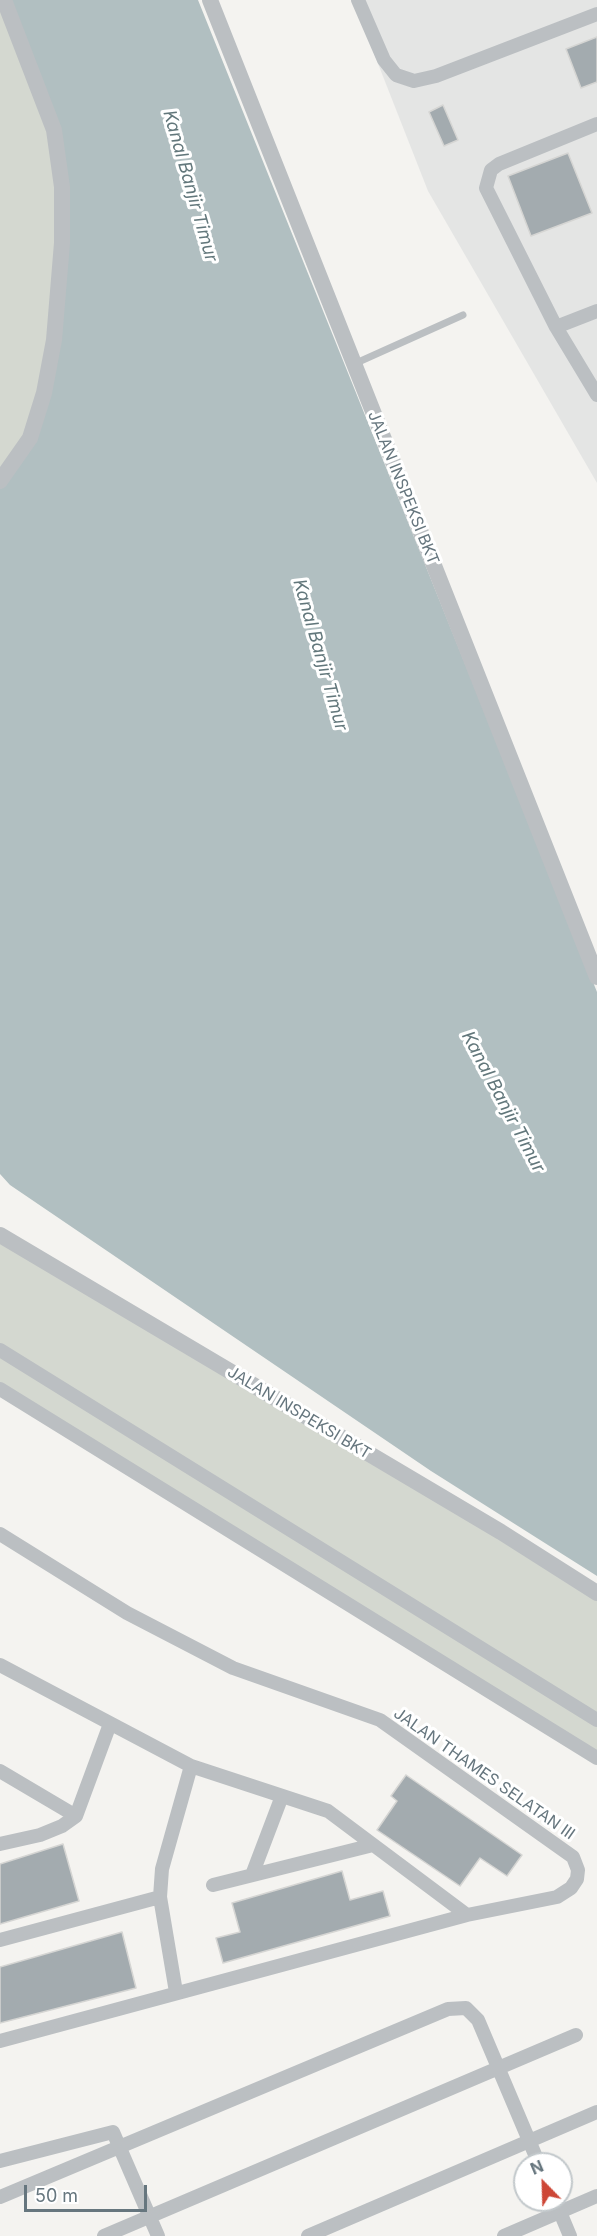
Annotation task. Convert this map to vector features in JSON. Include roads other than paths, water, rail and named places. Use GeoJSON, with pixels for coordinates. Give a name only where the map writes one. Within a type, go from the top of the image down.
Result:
{"type":"FeatureCollection","features":[{"type":"Feature","properties":{"kind":"street"},"geometry":{"type":"LineString","coordinates":[[0,481],[30,438],[44,393],[54,340],[62,243],[62,187],[54,129],[4,0]]}},
{"type":"Feature","properties":{"kind":"street","name":"JALAN INSPEKSI BKT"},"geometry":{"type":"LineString","coordinates":[[210,0],[597,977]]}},
{"type":"Feature","properties":{"kind":"street"},"geometry":{"type":"LineString","coordinates":[[358,0],[384,60],[396,75],[414,81],[436,76],[597,14]]}},
{"type":"Feature","properties":{"kind":"street"},"geometry":{"type":"LineString","coordinates":[[597,124],[499,164],[491,170],[487,179],[489,198],[556,327],[597,395]]}},
{"type":"Feature","properties":{"kind":"street"},"geometry":{"type":"LineString","coordinates":[[556,327],[597,310]]}},
{"type":"Feature","properties":{"kind":"street","name":"JALAN INSPEKSI BKT"},"geometry":{"type":"LineString","coordinates":[[0,1235],[501,1532],[597,1593]]}},
{"type":"Feature","properties":{"kind":"street"},"geometry":{"type":"LineString","coordinates":[[0,1350],[597,1720]]}},
{"type":"Feature","properties":{"kind":"street"},"geometry":{"type":"LineString","coordinates":[[0,1389],[597,1758]]}},
{"type":"Feature","properties":{"kind":"street","name":"JALAN THAMES SELATAN III"},"geometry":{"type":"LineString","coordinates":[[0,1534],[127,1613],[233,1668],[380,1720],[573,1857],[578,1870],[578,1879],[557,1897],[467,1915]]}},
{"type":"Feature","properties":{"kind":"street"},"geometry":{"type":"LineString","coordinates":[[0,1665],[191,1766],[328,1811],[467,1915]]}},
{"type":"Feature","properties":{"kind":"street"},"geometry":{"type":"LineString","coordinates":[[0,1844],[40,1835],[62,1826],[76,1816],[110,1724]]}},
{"type":"Feature","properties":{"kind":"street"},"geometry":{"type":"LineString","coordinates":[[176,1992],[160,1897],[162,1869],[191,1766]]}},
{"type":"Feature","properties":{"kind":"street"},"geometry":{"type":"LineString","coordinates":[[0,1771],[76,1816]]}},
{"type":"Feature","properties":{"kind":"street"},"geometry":{"type":"LineString","coordinates":[[252,1875],[282,1796]]}},
{"type":"Feature","properties":{"kind":"street"},"geometry":{"type":"LineString","coordinates":[[213,1885],[373,1845]]}},
{"type":"Feature","properties":{"kind":"street"},"geometry":{"type":"LineString","coordinates":[[0,1940],[160,1897]]}},
{"type":"Feature","properties":{"kind":"street"},"geometry":{"type":"LineString","coordinates":[[0,2041],[467,1915]]}},
{"type":"Feature","properties":{"kind":"street"},"geometry":{"type":"LineString","coordinates":[[0,2197],[448,2008],[466,2008],[478,2020],[534,2152]]}},
{"type":"Feature","properties":{"kind":"street"},"geometry":{"type":"LineString","coordinates":[[104,2236],[576,2035]]}},
{"type":"Feature","properties":{"kind":"street"},"geometry":{"type":"LineString","coordinates":[[308,2236],[597,2112]]}},
{"type":"Feature","properties":{"kind":"street"},"geometry":{"type":"LineString","coordinates":[[0,2161],[113,2132],[158,2236]]}},
{"type":"Feature","properties":{"kind":"street"},"geometry":{"type":"LineString","coordinates":[[573,2202],[597,2196]]}},
{"type":"Feature","properties":{"kind":"street"},"geometry":{"type":"LineString","coordinates":[[504,2236],[546,2212]]}},
{"type":"Feature","properties":{"kind":"street"},"geometry":{"type":"LineString","coordinates":[[560,2212],[570,2236]]}},
{"type":"Feature","properties":{"kind":"lane"},"geometry":{"type":"LineString","coordinates":[[354,364],[463,315]]}},
{"type":"Feature","properties":{"kind":"water","name":"Kanal Banjir Timur"},"geometry":{"type":"Polygon","coordinates":[[[4,0],[198,0],[597,992],[597,1576],[431,1471],[10,1185],[0,1174],[0,481],[30,438],[54,340],[54,130],[4,0]]]}}]}
